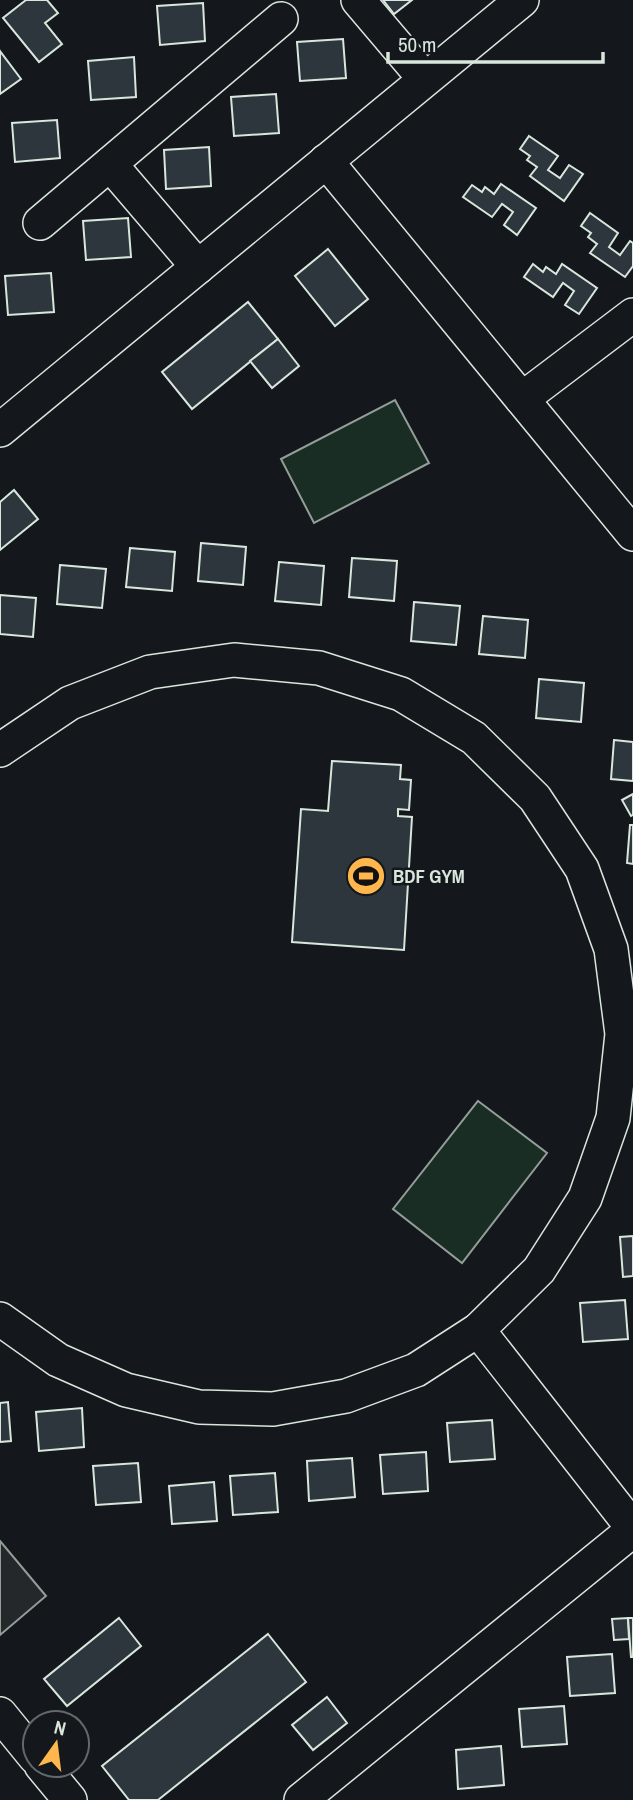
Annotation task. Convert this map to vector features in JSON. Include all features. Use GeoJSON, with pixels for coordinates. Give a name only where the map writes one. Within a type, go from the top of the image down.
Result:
{"type":"FeatureCollection","features":[{"type":"Feature","properties":{"kind":"street"},"geometry":{"type":"LineString","coordinates":[[358,0],[425,79]]}},
{"type":"Feature","properties":{"kind":"street"},"geometry":{"type":"LineString","coordinates":[[0,430],[522,0]]}},
{"type":"Feature","properties":{"kind":"street"},"geometry":{"type":"LineString","coordinates":[[40,223],[281,19]]}},
{"type":"Feature","properties":{"kind":"street"},"geometry":{"type":"LineString","coordinates":[[326,161],[633,534]]}},
{"type":"Feature","properties":{"kind":"street"},"geometry":{"type":"LineString","coordinates":[[110,163],[198,267]]}},
{"type":"Feature","properties":{"kind":"street"},"geometry":{"type":"LineString","coordinates":[[522,399],[633,314]]}},
{"type":"Feature","properties":{"kind":"street"},"geometry":{"type":"LineString","coordinates":[[0,750],[70,703],[150,672],[234,660],[319,668],[401,694],[474,738],[535,797],[582,869],[611,949],[621,1034],[612,1118],[584,1198],[539,1270],[478,1330],[416,1370],[346,1396],[273,1409],[199,1407],[126,1390],[58,1360],[0,1319]]}},
{"type":"Feature","properties":{"kind":"street"},"geometry":{"type":"LineString","coordinates":[[301,1800],[633,1529],[478,1330]]}},
{"type":"Feature","properties":{"kind":"street"},"geometry":{"type":"LineString","coordinates":[[0,1714],[21,1740]]}},
{"type":"Feature","properties":{"kind":"street"},"geometry":{"type":"LineString","coordinates":[[53,1779],[70,1800]]}},
{"type":"Feature","properties":{"kind":"green space"},"geometry":{"type":"Polygon","coordinates":[[[395,400],[429,463],[314,523],[281,459],[395,400]]]}},
{"type":"Feature","properties":{"kind":"green space"},"geometry":{"type":"Polygon","coordinates":[[[478,1101],[547,1153],[462,1263],[393,1209],[478,1101]]]}},
{"type":"Feature","properties":{"kind":"shaded area"},"geometry":{"type":"Polygon","coordinates":[[[0,1541],[46,1596],[0,1635],[0,1541]]]}},
{"type":"Feature","properties":{"kind":"building"},"geometry":{"type":"Polygon","coordinates":[[[26,0],[47,0],[58,13],[45,23],[62,44],[39,62],[3,18],[26,0]]]}},
{"type":"Feature","properties":{"kind":"building"},"geometry":{"type":"Polygon","coordinates":[[[383,0],[412,0],[394,14],[383,0]]]}},
{"type":"Feature","properties":{"kind":"building"},"geometry":{"type":"Polygon","coordinates":[[[203,3],[205,41],[160,45],[157,6],[203,3]]]}},
{"type":"Feature","properties":{"kind":"building"},"geometry":{"type":"Polygon","coordinates":[[[343,39],[346,78],[300,81],[297,42],[343,39]]]}},
{"type":"Feature","properties":{"kind":"building"},"geometry":{"type":"Polygon","coordinates":[[[0,51],[21,79],[0,94],[0,51]]]}},
{"type":"Feature","properties":{"kind":"building"},"geometry":{"type":"Polygon","coordinates":[[[134,57],[136,97],[91,100],[88,61],[134,57]]]}},
{"type":"Feature","properties":{"kind":"building"},"geometry":{"type":"Polygon","coordinates":[[[276,94],[279,133],[234,136],[231,97],[276,94]]]}},
{"type":"Feature","properties":{"kind":"building"},"geometry":{"type":"Polygon","coordinates":[[[57,120],[60,158],[15,162],[12,123],[57,120]]]}},
{"type":"Feature","properties":{"kind":"building"},"geometry":{"type":"Polygon","coordinates":[[[529,136],[558,156],[548,170],[560,178],[569,165],[583,174],[564,201],[530,176],[537,167],[527,160],[530,156],[520,149],[529,136]]]}},
{"type":"Feature","properties":{"kind":"building"},"geometry":{"type":"Polygon","coordinates":[[[209,147],[211,186],[166,189],[164,150],[209,147]]]}},
{"type":"Feature","properties":{"kind":"building"},"geometry":{"type":"Polygon","coordinates":[[[501,184],[536,208],[517,235],[504,225],[513,212],[502,204],[492,217],[463,197],[472,185],[482,192],[485,187],[494,194],[501,184]]]}},
{"type":"Feature","properties":{"kind":"building"},"geometry":{"type":"Polygon","coordinates":[[[590,213],[618,233],[609,247],[620,255],[630,241],[633,243],[633,266],[625,277],[590,253],[597,244],[588,237],[591,233],[581,226],[590,213]]]}},
{"type":"Feature","properties":{"kind":"building"},"geometry":{"type":"Polygon","coordinates":[[[128,218],[131,257],[86,260],[83,221],[128,218]]]}},
{"type":"Feature","properties":{"kind":"building"},"geometry":{"type":"Polygon","coordinates":[[[328,249],[368,299],[335,326],[295,276],[328,249]]]}},
{"type":"Feature","properties":{"kind":"building"},"geometry":{"type":"Polygon","coordinates":[[[533,264],[543,272],[546,267],[556,274],[562,264],[597,288],[579,314],[565,305],[574,291],[563,283],[553,297],[524,277],[533,264]]]}},
{"type":"Feature","properties":{"kind":"building"},"geometry":{"type":"Polygon","coordinates":[[[51,273],[54,312],[8,315],[5,276],[51,273]]]}},
{"type":"Feature","properties":{"kind":"building"},"geometry":{"type":"Polygon","coordinates":[[[248,302],[278,339],[192,409],[162,372],[248,302]]]}},
{"type":"Feature","properties":{"kind":"building"},"geometry":{"type":"Polygon","coordinates":[[[278,339],[299,366],[272,388],[250,361],[278,339]]]}},
{"type":"Feature","properties":{"kind":"building"},"geometry":{"type":"Polygon","coordinates":[[[14,490],[38,519],[0,550],[0,502],[14,490]]]}},
{"type":"Feature","properties":{"kind":"building"},"geometry":{"type":"Polygon","coordinates":[[[201,543],[246,547],[243,585],[198,581],[201,543]]]}},
{"type":"Feature","properties":{"kind":"building"},"geometry":{"type":"Polygon","coordinates":[[[130,548],[175,552],[172,591],[126,587],[130,548]]]}},
{"type":"Feature","properties":{"kind":"building"},"geometry":{"type":"Polygon","coordinates":[[[352,558],[397,561],[394,601],[349,597],[352,558]]]}},
{"type":"Feature","properties":{"kind":"building"},"geometry":{"type":"Polygon","coordinates":[[[279,562],[324,566],[321,605],[275,601],[279,562]]]}},
{"type":"Feature","properties":{"kind":"building"},"geometry":{"type":"Polygon","coordinates":[[[60,565],[106,569],[102,608],[57,604],[60,565]]]}},
{"type":"Feature","properties":{"kind":"building"},"geometry":{"type":"Polygon","coordinates":[[[0,595],[36,598],[33,637],[0,634],[0,595]]]}},
{"type":"Feature","properties":{"kind":"building"},"geometry":{"type":"Polygon","coordinates":[[[414,602],[460,606],[456,645],[411,641],[414,602]]]}},
{"type":"Feature","properties":{"kind":"building"},"geometry":{"type":"Polygon","coordinates":[[[483,616],[528,620],[525,658],[479,654],[483,616]]]}},
{"type":"Feature","properties":{"kind":"building"},"geometry":{"type":"Polygon","coordinates":[[[539,679],[584,683],[581,722],[536,718],[539,679]]]}},
{"type":"Feature","properties":{"kind":"building"},"geometry":{"type":"Polygon","coordinates":[[[614,740],[633,742],[633,781],[611,779],[614,740]]]}},
{"type":"Feature","properties":{"kind":"building"},"geometry":{"type":"Polygon","coordinates":[[[332,761],[401,765],[400,779],[411,780],[409,810],[398,809],[398,816],[412,817],[404,950],[292,942],[301,809],[328,811],[332,761]]]}},
{"type":"Feature","properties":{"kind":"building"},"geometry":{"type":"Polygon","coordinates":[[[633,794],[633,815],[631,816],[622,800],[633,794]]]}},
{"type":"Feature","properties":{"kind":"building"},"geometry":{"type":"Polygon","coordinates":[[[630,825],[633,825],[633,864],[627,863],[630,825]]]}},
{"type":"Feature","properties":{"kind":"building"},"geometry":{"type":"Polygon","coordinates":[[[633,1236],[633,1276],[623,1277],[620,1237],[633,1236]]]}},
{"type":"Feature","properties":{"kind":"building"},"geometry":{"type":"Polygon","coordinates":[[[625,1300],[628,1339],[583,1342],[580,1303],[625,1300]]]}},
{"type":"Feature","properties":{"kind":"building"},"geometry":{"type":"Polygon","coordinates":[[[8,1402],[11,1441],[0,1442],[0,1403],[8,1402]]]}},
{"type":"Feature","properties":{"kind":"building"},"geometry":{"type":"Polygon","coordinates":[[[82,1408],[84,1447],[39,1451],[36,1412],[82,1408]]]}},
{"type":"Feature","properties":{"kind":"building"},"geometry":{"type":"Polygon","coordinates":[[[492,1420],[495,1459],[450,1462],[447,1423],[492,1420]]]}},
{"type":"Feature","properties":{"kind":"building"},"geometry":{"type":"Polygon","coordinates":[[[426,1452],[428,1491],[383,1494],[380,1455],[426,1452]]]}},
{"type":"Feature","properties":{"kind":"building"},"geometry":{"type":"Polygon","coordinates":[[[352,1458],[355,1497],[309,1501],[307,1461],[352,1458]]]}},
{"type":"Feature","properties":{"kind":"building"},"geometry":{"type":"Polygon","coordinates":[[[138,1463],[141,1502],[96,1505],[93,1466],[138,1463]]]}},
{"type":"Feature","properties":{"kind":"building"},"geometry":{"type":"Polygon","coordinates":[[[275,1473],[278,1512],[233,1515],[230,1476],[275,1473]]]}},
{"type":"Feature","properties":{"kind":"building"},"geometry":{"type":"Polygon","coordinates":[[[214,1482],[217,1521],[172,1524],[169,1486],[214,1482]]]}},
{"type":"Feature","properties":{"kind":"building"},"geometry":{"type":"Polygon","coordinates":[[[119,1618],[141,1646],[67,1706],[44,1679],[119,1618]]]}},
{"type":"Feature","properties":{"kind":"building"},"geometry":{"type":"Polygon","coordinates":[[[628,1618],[629,1639],[614,1640],[612,1619],[628,1618]]]}},
{"type":"Feature","properties":{"kind":"building"},"geometry":{"type":"Polygon","coordinates":[[[628,1618],[633,1618],[633,1657],[631,1657],[628,1618]]]}},
{"type":"Feature","properties":{"kind":"building"},"geometry":{"type":"Polygon","coordinates":[[[268,1634],[306,1682],[158,1800],[129,1800],[102,1766],[268,1634]]]}},
{"type":"Feature","properties":{"kind":"building"},"geometry":{"type":"Polygon","coordinates":[[[612,1654],[615,1693],[570,1696],[567,1657],[612,1654]]]}},
{"type":"Feature","properties":{"kind":"building"},"geometry":{"type":"Polygon","coordinates":[[[327,1697],[347,1723],[313,1750],[292,1725],[327,1697]]]}},
{"type":"Feature","properties":{"kind":"building"},"geometry":{"type":"Polygon","coordinates":[[[564,1706],[567,1744],[522,1747],[519,1709],[564,1706]]]}},
{"type":"Feature","properties":{"kind":"building"},"geometry":{"type":"Polygon","coordinates":[[[501,1746],[504,1785],[458,1789],[456,1750],[501,1746]]]}},
{"type":"Feature","properties":{"kind":"place","name":"BDF GYM"},"geometry":{"type":"Point","coordinates":[366,876]}}]}
